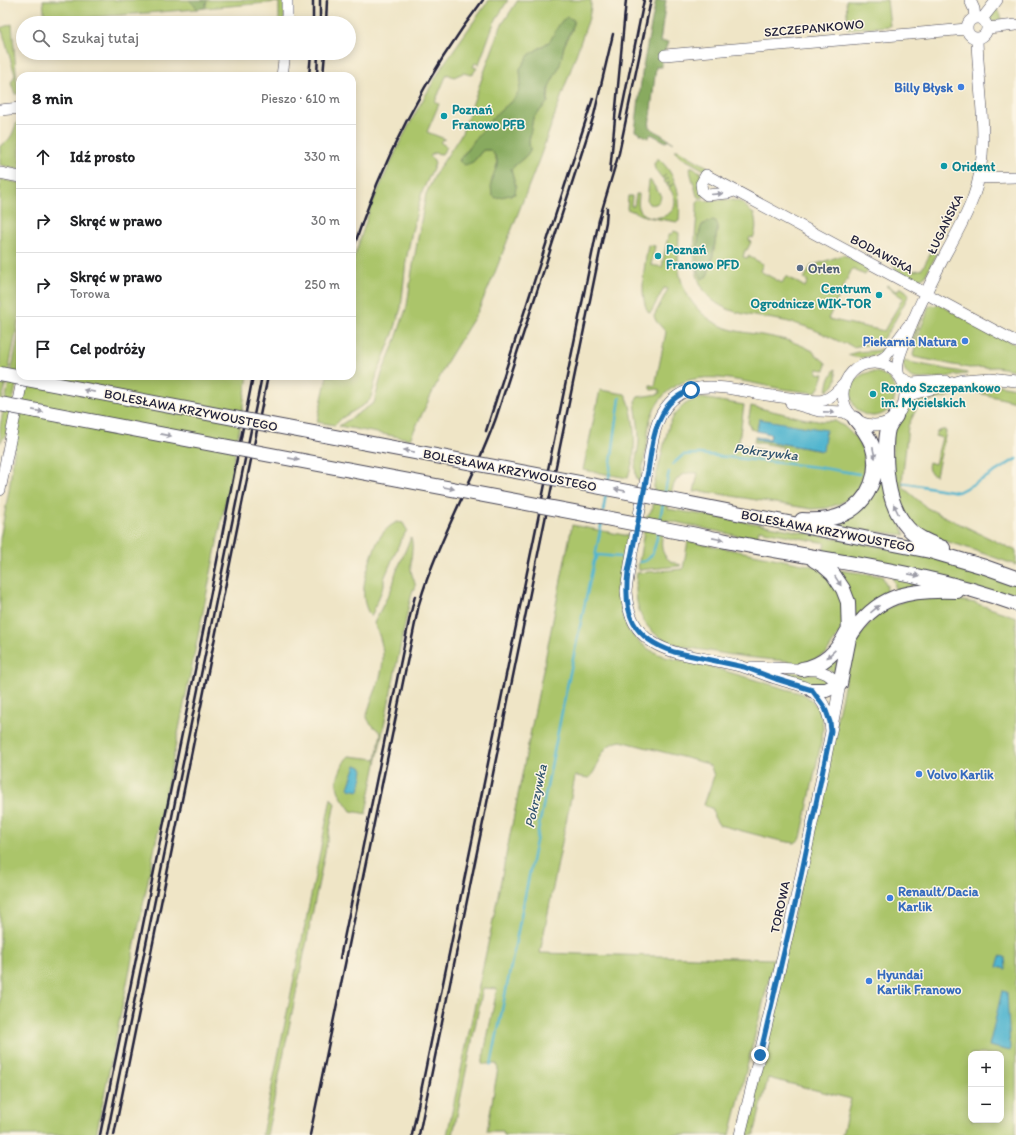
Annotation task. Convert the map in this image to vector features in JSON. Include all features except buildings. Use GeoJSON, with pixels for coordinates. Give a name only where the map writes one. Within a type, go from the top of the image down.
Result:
{"type":"FeatureCollection","features":[{"type":"Feature","properties":{"kind":"main road","name":"BOLESŁAWA KRZYWOUSTEGO"},"geometry":{"type":"LineString","coordinates":[[0,374],[16,377]]}},
{"type":"Feature","properties":{"kind":"main road","name":"BOLESŁAWA KRZYWOUSTEGO"},"geometry":{"type":"LineString","coordinates":[[32,380],[686,503],[914,548],[985,567],[1016,578]]}},
{"type":"Feature","properties":{"kind":"main road","name":"BOLESŁAWA KRZYWOUSTEGO"},"geometry":{"type":"LineString","coordinates":[[0,404],[928,578],[1016,604]]}},
{"type":"Feature","properties":{"kind":"main road"},"geometry":{"type":"LineString","coordinates":[[896,416],[888,430],[887,472],[890,494],[901,518],[911,530],[923,539],[985,567]]}},
{"type":"Feature","properties":{"kind":"main road"},"geometry":{"type":"LineString","coordinates":[[761,518],[825,519],[846,514],[861,501],[868,492],[873,480],[875,460],[870,442],[853,417]]}},
{"type":"Feature","properties":{"kind":"main road"},"geometry":{"type":"LineString","coordinates":[[795,554],[821,564],[833,574],[842,587],[846,596],[849,610],[849,632],[840,684],[826,690],[812,690]]}},
{"type":"Feature","properties":{"kind":"main road"},"geometry":{"type":"LineString","coordinates":[[802,669],[814,666],[829,656],[849,632],[874,609],[888,600],[900,595],[929,590],[986,594]]}},
{"type":"Feature","properties":{"kind":"street"},"geometry":{"type":"LineString","coordinates":[[287,0],[287,16]]}},
{"type":"Feature","properties":{"kind":"street"},"geometry":{"type":"LineString","coordinates":[[970,0],[982,22],[985,36],[977,39],[971,37],[966,28],[968,23],[982,22],[1016,25]]}},
{"type":"Feature","properties":{"kind":"street"},"geometry":{"type":"LineString","coordinates":[[982,22],[997,0]]}},
{"type":"Feature","properties":{"kind":"street","name":"SZCZEPANKOWO"},"geometry":{"type":"LineString","coordinates":[[665,55],[966,28]]}},
{"type":"Feature","properties":{"kind":"street","name":"ŁUGAŃSKA"},"geometry":{"type":"LineString","coordinates":[[900,377],[897,366],[913,319],[925,293],[964,220],[979,178],[982,159],[983,132],[977,39]]}},
{"type":"Feature","properties":{"kind":"street"},"geometry":{"type":"LineString","coordinates":[[283,72],[284,60]]}},
{"type":"Feature","properties":{"kind":"street"},"geometry":{"type":"LineString","coordinates":[[0,110],[16,108]]}},
{"type":"Feature","properties":{"kind":"street"},"geometry":{"type":"LineString","coordinates":[[0,173],[16,176]]}},
{"type":"Feature","properties":{"kind":"street"},"geometry":{"type":"LineString","coordinates":[[979,178],[1016,177]]}},
{"type":"Feature","properties":{"kind":"street","name":"BODAWSKA"},"geometry":{"type":"LineString","coordinates":[[734,191],[1016,342]]}},
{"type":"Feature","properties":{"kind":"street","name":"ŁUGAŃSKA"},"geometry":{"type":"LineString","coordinates":[[871,362],[878,361],[885,356],[913,319]]}},
{"type":"Feature","properties":{"kind":"street"},"geometry":{"type":"LineString","coordinates":[[831,731],[830,722],[825,708],[812,690],[744,667],[674,652],[655,645],[640,632],[631,618],[626,591],[652,448],[658,423],[667,406],[684,392],[701,387],[720,387],[764,395],[819,401],[832,396],[843,385],[848,375],[856,368],[871,362],[887,365],[896,371],[905,391],[904,402]]}},
{"type":"Feature","properties":{"kind":"street"},"geometry":{"type":"LineString","coordinates":[[900,377],[911,383],[935,381],[957,382]]}},
{"type":"Feature","properties":{"kind":"street"},"geometry":{"type":"LineString","coordinates":[[764,395],[819,411],[844,412],[865,424],[876,425],[887,422],[896,416],[904,402],[914,394],[957,382],[985,378],[1016,381]]}},
{"type":"Feature","properties":{"kind":"street"},"geometry":{"type":"LineString","coordinates":[[0,490],[22,380]]}},
{"type":"Feature","properties":{"kind":"street"},"geometry":{"type":"LineString","coordinates":[[843,385],[843,402],[853,417]]}},
{"type":"Feature","properties":{"kind":"street"},"geometry":{"type":"LineString","coordinates":[[744,667],[802,669],[824,672],[833,677],[840,684]]}},
{"type":"Feature","properties":{"kind":"street","name":"TOROWA"},"geometry":{"type":"LineString","coordinates":[[740,1135],[785,950],[840,684]]}},
{"type":"Feature","properties":{"kind":"green space"},"geometry":{"type":"Polygon","coordinates":[[[43,0],[189,0],[198,9],[109,16],[45,16],[43,0]]]}},
{"type":"Feature","properties":{"kind":"green space"},"geometry":{"type":"Polygon","coordinates":[[[189,0],[207,0],[205,8],[198,9],[189,0]]]}},
{"type":"Feature","properties":{"kind":"green space"},"geometry":{"type":"Polygon","coordinates":[[[207,0],[285,0],[284,16],[279,16],[279,2],[205,8],[207,0]]]}},
{"type":"Feature","properties":{"kind":"green space"},"geometry":{"type":"Polygon","coordinates":[[[489,0],[508,0],[494,23],[479,64],[475,63],[473,67],[477,68],[472,75],[463,73],[454,77],[447,74],[435,102],[439,104],[427,132],[445,139],[440,142],[447,147],[442,154],[433,153],[430,157],[434,160],[435,164],[422,192],[412,231],[406,261],[401,308],[393,334],[377,374],[371,398],[367,403],[342,418],[335,425],[317,422],[326,380],[356,380],[356,252],[371,206],[400,142],[443,65],[489,0]]]}},
{"type":"Feature","properties":{"kind":"green space"},"geometry":{"type":"Polygon","coordinates":[[[518,0],[591,0],[589,18],[540,157],[492,280],[477,313],[448,360],[410,439],[339,426],[374,403],[382,373],[396,339],[407,306],[426,194],[436,173],[462,133],[501,26],[518,0]],[[563,19],[550,41],[529,55],[520,69],[521,81],[519,91],[514,99],[490,120],[459,160],[471,162],[483,150],[490,150],[494,154],[497,162],[496,171],[491,185],[516,187],[511,169],[527,155],[530,150],[529,141],[533,118],[548,102],[549,86],[559,67],[564,46],[573,28],[563,19]]]}},
{"type":"Feature","properties":{"kind":"green space"},"geometry":{"type":"Polygon","coordinates":[[[656,0],[666,0],[660,42],[668,42],[662,59],[662,67],[656,67],[649,127],[674,143],[669,140],[666,142],[651,134],[648,138],[635,131],[643,66],[656,0]]]}},
{"type":"Feature","properties":{"kind":"green space"},"geometry":{"type":"Polygon","coordinates":[[[846,0],[887,0],[890,26],[848,29],[846,0]]]}},
{"type":"Feature","properties":{"kind":"green space"},"geometry":{"type":"Polygon","coordinates":[[[995,8],[1001,15],[1002,21],[990,21],[990,16],[995,8]]]}},
{"type":"Feature","properties":{"kind":"green space"},"geometry":{"type":"Polygon","coordinates":[[[567,17],[574,20],[564,46],[561,62],[550,84],[547,97],[548,102],[533,118],[529,141],[530,150],[527,155],[511,169],[516,187],[515,194],[496,198],[492,195],[491,185],[497,159],[490,150],[483,150],[473,162],[465,165],[459,161],[490,120],[514,99],[519,91],[521,81],[520,69],[529,55],[550,41],[560,23],[567,17]]]}},
{"type":"Feature","properties":{"kind":"green space"},"geometry":{"type":"Polygon","coordinates":[[[12,24],[16,72],[16,94],[11,83],[15,75],[2,30],[0,32],[0,28],[12,24]]]}},
{"type":"Feature","properties":{"kind":"green space"},"geometry":{"type":"Polygon","coordinates":[[[16,124],[16,168],[0,165],[0,146],[9,140],[16,124]]]}},
{"type":"Feature","properties":{"kind":"green space"},"geometry":{"type":"Polygon","coordinates":[[[675,150],[678,150],[708,167],[706,171],[681,157],[675,150]]]}},
{"type":"Feature","properties":{"kind":"green space"},"geometry":{"type":"Polygon","coordinates":[[[657,159],[659,159],[670,173],[677,188],[679,196],[679,221],[677,222],[647,217],[627,209],[628,196],[632,196],[631,206],[634,206],[636,194],[639,194],[639,208],[645,215],[659,217],[672,211],[675,205],[674,197],[669,188],[673,184],[668,187],[667,185],[670,181],[666,184],[664,181],[668,178],[664,180],[655,169],[654,164],[657,159]]]}},
{"type":"Feature","properties":{"kind":"green space"},"geometry":{"type":"Polygon","coordinates":[[[690,167],[693,167],[701,173],[704,197],[699,198],[697,196],[690,167]]]}},
{"type":"Feature","properties":{"kind":"green space"},"geometry":{"type":"Polygon","coordinates":[[[0,179],[16,182],[16,333],[0,412],[0,179]]]}},
{"type":"Feature","properties":{"kind":"green space"},"geometry":{"type":"Polygon","coordinates":[[[650,180],[661,196],[659,202],[656,204],[649,204],[647,201],[650,180]]]}},
{"type":"Feature","properties":{"kind":"green space"},"geometry":{"type":"Polygon","coordinates":[[[699,200],[731,200],[744,204],[754,214],[756,226],[753,238],[750,237],[749,240],[751,242],[747,250],[745,250],[743,257],[747,258],[748,256],[763,264],[760,271],[782,283],[786,276],[805,287],[808,281],[804,279],[811,266],[843,255],[866,266],[868,270],[865,275],[852,269],[828,319],[884,331],[903,298],[886,286],[887,285],[897,292],[900,287],[909,295],[889,331],[876,346],[863,345],[853,347],[800,325],[735,312],[722,306],[711,298],[702,287],[696,271],[694,246],[697,202],[699,200]],[[708,221],[702,225],[697,251],[701,277],[707,276],[709,271],[717,233],[708,221]]]}},
{"type":"Feature","properties":{"kind":"green space"},"geometry":{"type":"Polygon","coordinates":[[[713,220],[716,221],[718,226],[711,265],[707,276],[702,279],[699,274],[697,260],[700,230],[702,225],[713,220]]]}},
{"type":"Feature","properties":{"kind":"green space"},"geometry":{"type":"Polygon","coordinates":[[[674,231],[679,233],[678,261],[681,281],[691,301],[698,310],[716,323],[726,328],[785,340],[804,346],[813,351],[826,363],[825,370],[817,369],[817,373],[824,374],[820,386],[815,393],[722,378],[690,380],[676,386],[663,396],[651,416],[640,481],[637,480],[635,469],[639,444],[639,428],[635,401],[638,397],[659,394],[660,392],[659,389],[651,390],[650,385],[655,386],[666,332],[656,321],[654,316],[668,289],[664,288],[651,312],[649,313],[646,307],[643,290],[645,261],[648,245],[655,246],[651,265],[662,267],[668,236],[674,231]]]}},
{"type":"Feature","properties":{"kind":"green space"},"geometry":{"type":"Polygon","coordinates":[[[932,251],[937,254],[925,276],[917,280],[911,279],[896,270],[890,259],[914,271],[922,269],[932,251]]]}},
{"type":"Feature","properties":{"kind":"green space"},"geometry":{"type":"Polygon","coordinates":[[[938,304],[1016,345],[1016,370],[996,367],[969,368],[914,357],[913,355],[918,335],[928,307],[932,305],[936,306],[938,304]]]}},
{"type":"Feature","properties":{"kind":"green space"},"geometry":{"type":"Polygon","coordinates":[[[925,308],[923,315],[913,343],[912,338],[925,308]]]}},
{"type":"Feature","properties":{"kind":"green space"},"geometry":{"type":"Polygon","coordinates":[[[16,348],[17,380],[7,433],[0,443],[0,426],[16,348]]]}},
{"type":"Feature","properties":{"kind":"green space"},"geometry":{"type":"Polygon","coordinates":[[[883,350],[866,357],[852,357],[848,355],[857,352],[883,350]]]}},
{"type":"Feature","properties":{"kind":"green space"},"geometry":{"type":"Polygon","coordinates":[[[903,361],[967,374],[930,379],[911,377],[907,374],[904,368],[903,361]]]}},
{"type":"Feature","properties":{"kind":"green space"},"geometry":{"type":"Polygon","coordinates":[[[835,369],[836,382],[827,391],[829,380],[835,369]]]}},
{"type":"Feature","properties":{"kind":"green space"},"geometry":{"type":"Polygon","coordinates":[[[869,372],[877,372],[882,373],[889,378],[894,385],[894,403],[889,410],[882,415],[869,416],[861,413],[854,406],[851,398],[851,390],[854,382],[861,375],[869,372]]]}},
{"type":"Feature","properties":{"kind":"green space"},"geometry":{"type":"Polygon","coordinates":[[[27,380],[247,380],[233,465],[96,1135],[0,1135],[0,539],[9,490],[17,430],[27,380]]]}},
{"type":"Feature","properties":{"kind":"green space"},"geometry":{"type":"Polygon","coordinates":[[[976,385],[998,385],[1016,388],[1016,402],[970,391],[919,404],[908,426],[902,483],[903,487],[927,508],[1016,551],[1016,565],[959,545],[929,537],[920,532],[903,512],[893,481],[892,433],[896,424],[903,417],[911,403],[920,396],[976,385]]]}},
{"type":"Feature","properties":{"kind":"green space"},"geometry":{"type":"Polygon","coordinates":[[[600,390],[625,394],[628,400],[634,426],[634,453],[628,478],[583,470],[600,390]]]}},
{"type":"Feature","properties":{"kind":"green space"},"geometry":{"type":"Polygon","coordinates":[[[701,398],[744,405],[739,441],[743,445],[762,450],[765,456],[781,459],[783,447],[754,442],[755,436],[756,439],[822,451],[759,419],[757,431],[751,429],[748,422],[751,406],[806,419],[835,421],[845,427],[857,439],[864,453],[864,472],[859,488],[852,497],[827,508],[812,509],[701,491],[694,492],[698,473],[689,473],[678,478],[672,488],[668,509],[759,524],[928,556],[1016,584],[1016,595],[1014,598],[823,552],[825,543],[759,530],[757,537],[743,537],[666,520],[662,541],[664,553],[667,558],[681,565],[639,570],[638,568],[646,518],[653,508],[654,485],[669,425],[675,414],[684,405],[701,398]]]}},
{"type":"Feature","properties":{"kind":"green space"},"geometry":{"type":"Polygon","coordinates":[[[945,430],[946,432],[936,475],[930,472],[928,465],[929,462],[935,464],[942,438],[935,436],[937,432],[945,430]]]}},
{"type":"Feature","properties":{"kind":"green space"},"geometry":{"type":"Polygon","coordinates":[[[880,472],[905,535],[831,526],[880,472]]]}},
{"type":"Feature","properties":{"kind":"green space"},"geometry":{"type":"Polygon","coordinates":[[[397,522],[403,523],[407,530],[399,544],[384,579],[384,585],[371,617],[367,610],[364,596],[368,568],[379,538],[386,529],[397,522]]]}},
{"type":"Feature","properties":{"kind":"green space"},"geometry":{"type":"Polygon","coordinates":[[[572,525],[629,536],[619,592],[623,618],[629,631],[638,641],[650,650],[665,657],[708,666],[803,694],[814,703],[822,719],[822,738],[801,838],[795,843],[781,841],[719,825],[714,817],[713,809],[704,805],[714,776],[711,767],[705,763],[621,741],[613,743],[604,751],[589,778],[575,777],[540,953],[774,959],[730,1135],[504,1135],[503,1131],[487,1131],[498,1068],[497,1064],[482,1064],[497,989],[483,988],[453,1135],[447,1135],[492,925],[572,525]]]}},
{"type":"Feature","properties":{"kind":"green space"},"geometry":{"type":"Polygon","coordinates":[[[411,537],[411,569],[415,590],[413,589],[409,605],[366,812],[367,814],[351,811],[338,791],[338,776],[344,762],[349,756],[376,759],[381,733],[371,724],[367,717],[368,710],[380,678],[383,652],[374,623],[392,587],[395,575],[411,537]]]}},
{"type":"Feature","properties":{"kind":"green space"},"geometry":{"type":"Polygon","coordinates":[[[688,541],[818,567],[842,594],[844,626],[826,654],[804,664],[788,664],[788,661],[738,656],[681,646],[661,638],[652,632],[641,616],[638,606],[636,596],[637,573],[683,569],[688,541]]]}},
{"type":"Feature","properties":{"kind":"green space"},"geometry":{"type":"Polygon","coordinates":[[[838,570],[882,576],[887,586],[886,595],[855,624],[838,570]]]}},
{"type":"Feature","properties":{"kind":"green space"},"geometry":{"type":"Polygon","coordinates":[[[892,577],[927,583],[895,591],[895,584],[892,577]]]}},
{"type":"Feature","properties":{"kind":"green space"},"geometry":{"type":"Polygon","coordinates":[[[940,597],[975,603],[1016,617],[1016,1135],[842,1135],[851,1099],[768,1078],[754,1135],[745,1135],[851,655],[863,631],[875,617],[888,608],[908,599],[940,597]]]}},
{"type":"Feature","properties":{"kind":"green space"},"geometry":{"type":"Polygon","coordinates":[[[839,654],[835,673],[821,666],[839,654]]]}},
{"type":"Feature","properties":{"kind":"green space"},"geometry":{"type":"Polygon","coordinates":[[[788,672],[816,674],[833,683],[812,684],[787,677],[788,672]]]}},
{"type":"Feature","properties":{"kind":"green space"},"geometry":{"type":"Polygon","coordinates":[[[331,798],[335,804],[267,1135],[262,1135],[331,798]]]}},
{"type":"Feature","properties":{"kind":"water"},"geometry":{"type":"Polygon","coordinates":[[[759,419],[826,430],[823,451],[756,439],[756,437],[770,439],[771,434],[757,431],[759,419]]]}},
{"type":"Feature","properties":{"kind":"water"},"geometry":{"type":"Polygon","coordinates":[[[356,765],[361,767],[363,770],[359,791],[348,788],[356,765]]]}},
{"type":"Feature","properties":{"kind":"water"},"geometry":{"type":"Polygon","coordinates":[[[1000,956],[1005,957],[1006,969],[997,967],[1000,956]]]}},
{"type":"Feature","properties":{"kind":"water"},"geometry":{"type":"Polygon","coordinates":[[[1002,991],[1007,992],[1010,1051],[989,1046],[1002,991]]]}},
{"type":"Feature","properties":{"kind":"waterway"},"geometry":{"type":"LineString","coordinates":[[608,484],[620,398]]}},
{"type":"Feature","properties":{"kind":"waterway","name":"Pokrzywka"},"geometry":{"type":"LineString","coordinates":[[673,464],[683,455],[699,454],[817,467],[859,474]]}},
{"type":"Feature","properties":{"kind":"waterway","name":"Pokrzywka"},"geometry":{"type":"LineString","coordinates":[[904,483],[958,492],[1016,459]]}},
{"type":"Feature","properties":{"kind":"waterway","name":"Pokrzywka"},"geometry":{"type":"LineString","coordinates":[[664,495],[669,472]]}},
{"type":"Feature","properties":{"kind":"waterway"},"geometry":{"type":"LineString","coordinates":[[603,512],[606,493]]}},
{"type":"Feature","properties":{"kind":"waterway","name":"Pokrzywka"},"geometry":{"type":"LineString","coordinates":[[659,524],[663,504]]}},
{"type":"Feature","properties":{"kind":"waterway"},"geometry":{"type":"LineString","coordinates":[[595,557],[602,521]]}},
{"type":"Feature","properties":{"kind":"waterway","name":"Pokrzywka"},"geometry":{"type":"LineString","coordinates":[[640,562],[645,561],[651,556],[655,547],[658,533]]}},
{"type":"Feature","properties":{"kind":"waterway","name":"Pokrzywka"},"geometry":{"type":"LineString","coordinates":[[491,1065],[567,687],[594,561],[598,555],[620,557]]}},
{"type":"Feature","properties":{"kind":"railway"},"geometry":{"type":"LineString","coordinates":[[313,0],[313,16]]}},
{"type":"Feature","properties":{"kind":"railway"},"geometry":{"type":"LineString","coordinates":[[320,0],[320,16]]}},
{"type":"Feature","properties":{"kind":"railway"},"geometry":{"type":"LineString","coordinates":[[326,16],[327,0]]}},
{"type":"Feature","properties":{"kind":"railway"},"geometry":{"type":"LineString","coordinates":[[356,241],[377,184],[407,120],[442,58],[483,0]]}},
{"type":"Feature","properties":{"kind":"railway"},"geometry":{"type":"LineString","coordinates":[[610,172],[626,0]]}},
{"type":"Feature","properties":{"kind":"railway"},"geometry":{"type":"LineString","coordinates":[[620,119],[644,0]]}},
{"type":"Feature","properties":{"kind":"railway"},"geometry":{"type":"LineString","coordinates":[[412,1135],[599,220],[619,153],[651,0]]}},
{"type":"Feature","properties":{"kind":"railway"},"geometry":{"type":"LineString","coordinates":[[310,1135],[419,604],[436,557],[496,418],[594,115],[613,34]]}},
{"type":"Feature","properties":{"kind":"railway"},"geometry":{"type":"LineString","coordinates":[[309,72],[310,60]]}},
{"type":"Feature","properties":{"kind":"railway"},"geometry":{"type":"LineString","coordinates":[[317,72],[318,60]]}},
{"type":"Feature","properties":{"kind":"railway"},"geometry":{"type":"LineString","coordinates":[[323,72],[324,60]]}},
{"type":"Feature","properties":{"kind":"railway"},"geometry":{"type":"LineString","coordinates":[[486,431],[593,98]]}},
{"type":"Feature","properties":{"kind":"railway"},"geometry":{"type":"LineString","coordinates":[[419,1135],[606,222],[607,208]]}},
{"type":"Feature","properties":{"kind":"railway"},"geometry":{"type":"LineString","coordinates":[[100,1135],[210,597],[252,380]]}},
{"type":"Feature","properties":{"kind":"railway"},"geometry":{"type":"LineString","coordinates":[[107,1135],[261,380]]}},
{"type":"Feature","properties":{"kind":"railway"},"geometry":{"type":"LineString","coordinates":[[114,1135],[267,380]]}},
{"type":"Feature","properties":{"kind":"railway"},"geometry":{"type":"LineString","coordinates":[[340,958],[415,596]]}},
{"type":"Feature","properties":{"kind":"place","name":"Billy Błysk"},"geometry":{"type":"Point","coordinates":[961,87]}},
{"type":"Feature","properties":{"kind":"place","name":"Poznań Franowo PFB"},"geometry":{"type":"Point","coordinates":[444,116]}},
{"type":"Feature","properties":{"kind":"place","name":"Orident"},"geometry":{"type":"Point","coordinates":[944,166]}},
{"type":"Feature","properties":{"kind":"place","name":"Poznań Franowo PFD"},"geometry":{"type":"Point","coordinates":[658,256]}},
{"type":"Feature","properties":{"kind":"place","name":"Orlen"},"geometry":{"type":"Point","coordinates":[800,268]}},
{"type":"Feature","properties":{"kind":"place","name":"Centrum Ogrodnicze WIK-TOR"},"geometry":{"type":"Point","coordinates":[879,295]}},
{"type":"Feature","properties":{"kind":"place","name":"Piekarnia Natura"},"geometry":{"type":"Point","coordinates":[965,341]}},
{"type":"Feature","properties":{"kind":"place","name":"Rondo Szczepankowo im. Mycielskich"},"geometry":{"type":"Point","coordinates":[873,394]}},
{"type":"Feature","properties":{"kind":"place","name":"Volvo Karlik"},"geometry":{"type":"Point","coordinates":[919,774]}},
{"type":"Feature","properties":{"kind":"place","name":"Renault/Dacia Karlik"},"geometry":{"type":"Point","coordinates":[890,898]}},
{"type":"Feature","properties":{"kind":"place","name":"Hyundai Karlik Franowo"},"geometry":{"type":"Point","coordinates":[869,981]}},
{"type":"Feature","properties":{"kind":"route"},"geometry":{"type":"LineString","coordinates":[[691,390],[684,392],[672,401],[667,406],[658,423],[628,572],[626,591],[628,609],[631,618],[640,632],[655,645],[674,652],[744,667],[812,690],[825,708],[830,722],[831,731],[796,900],[760,1055]]}}]}
